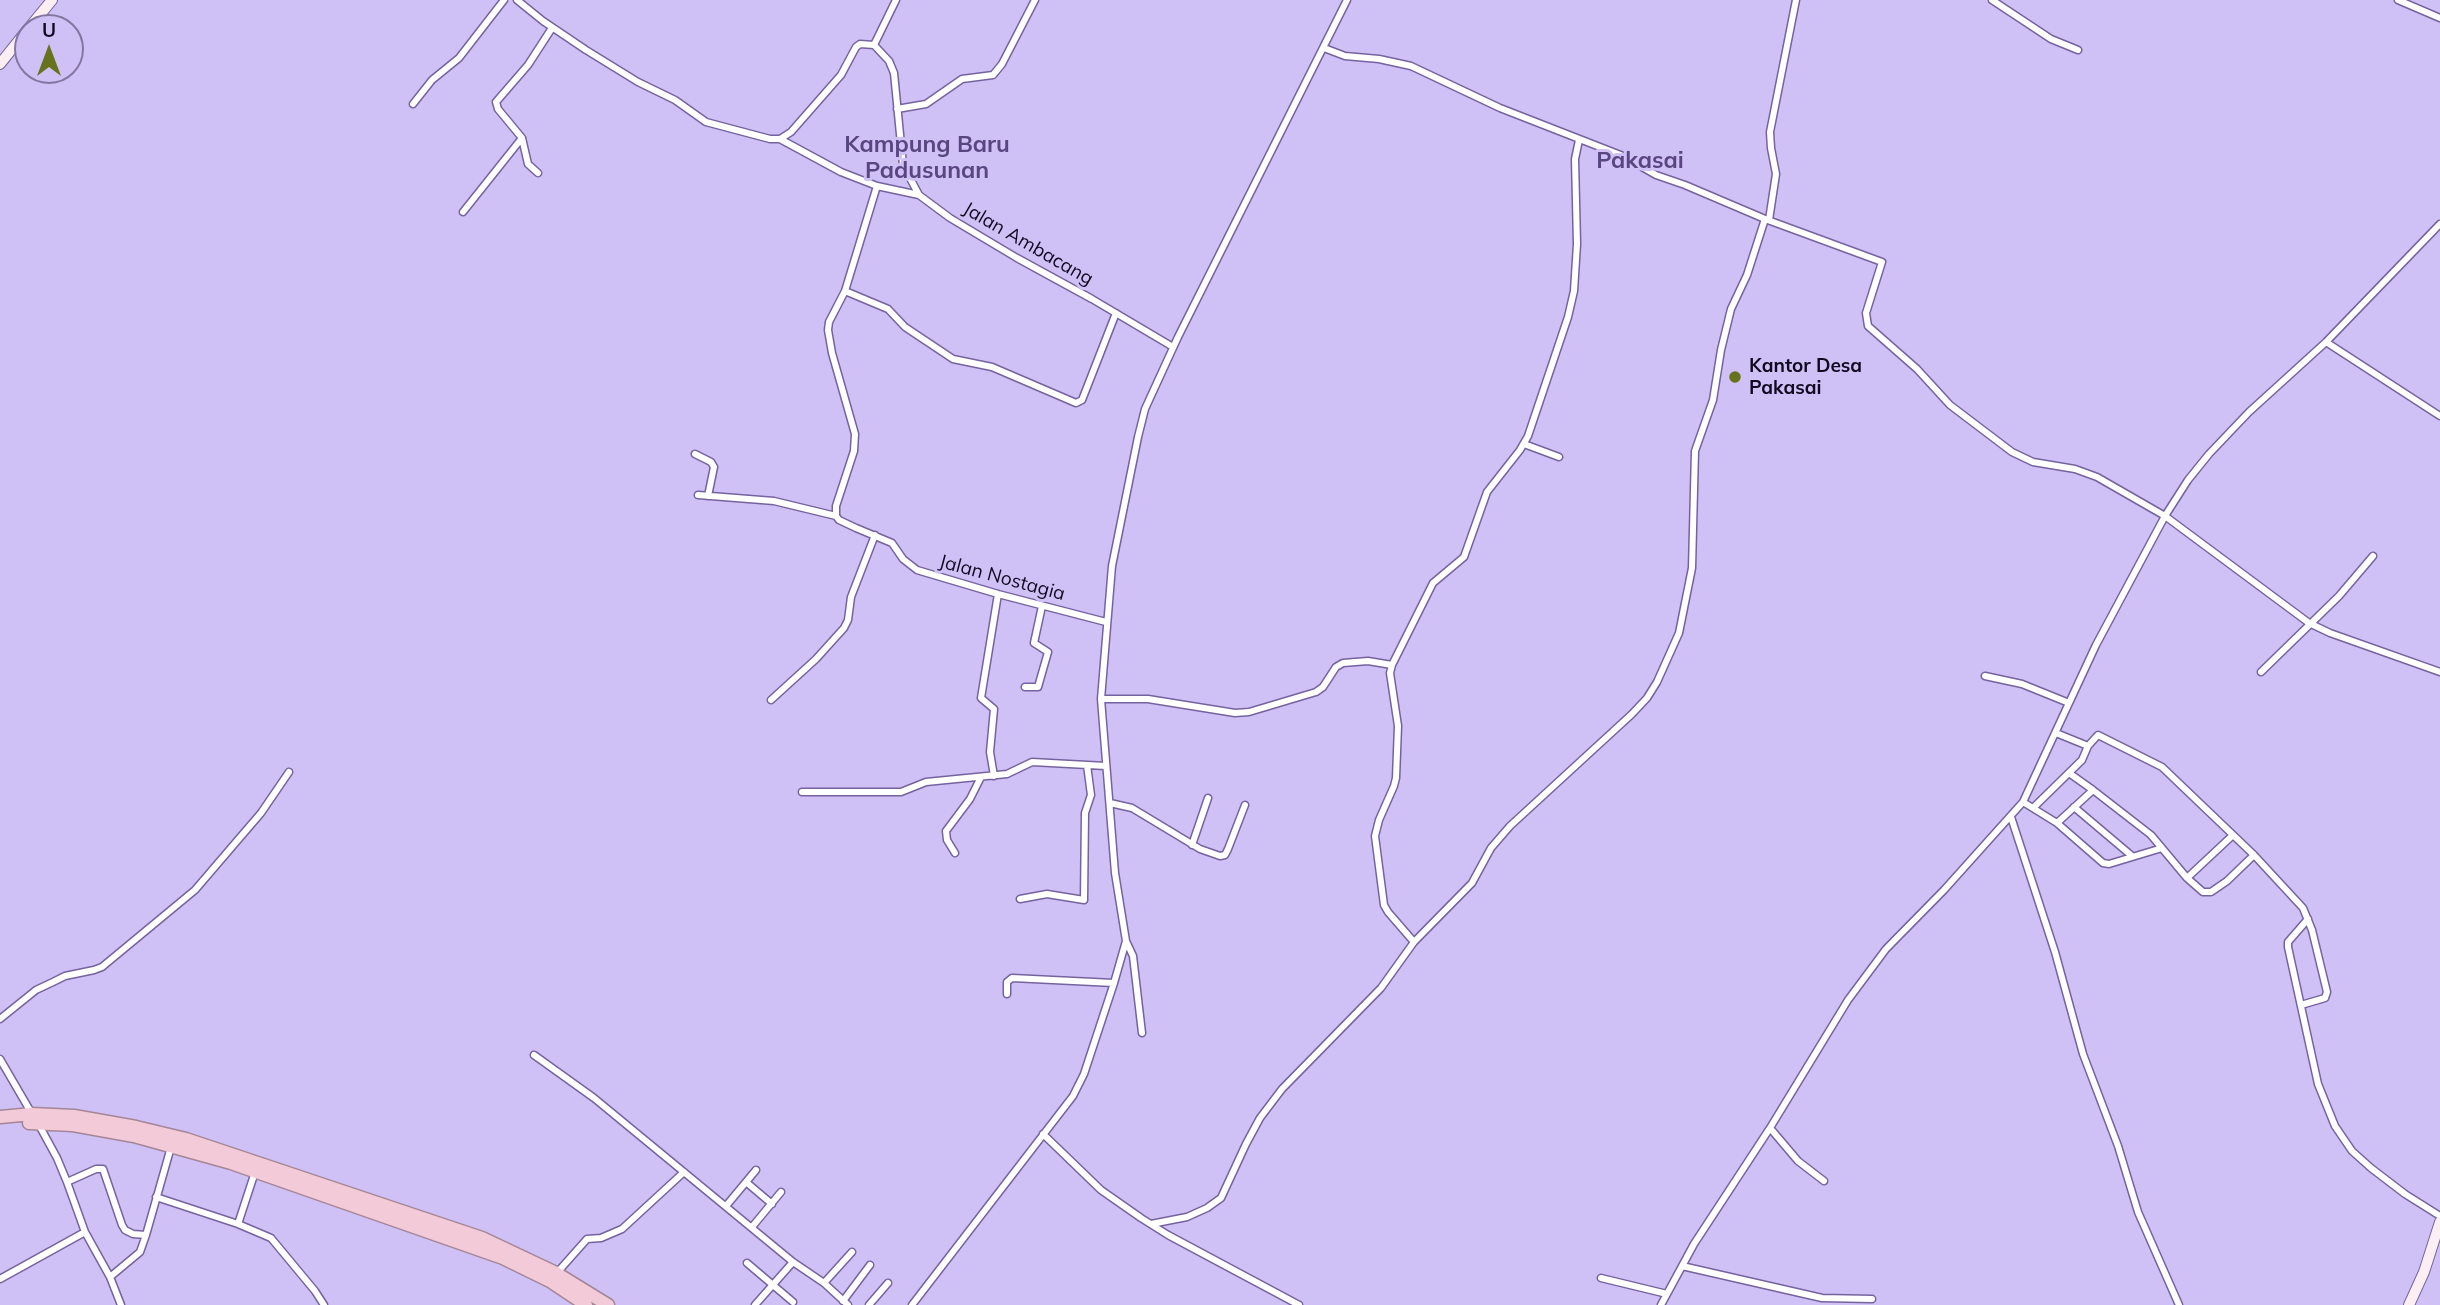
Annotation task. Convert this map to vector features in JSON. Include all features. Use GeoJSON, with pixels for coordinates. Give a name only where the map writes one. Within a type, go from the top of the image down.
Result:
{"type":"FeatureCollection","features":[{"type":"Feature","properties":{"kind":"highway"},"geometry":{"type":"LineString","coordinates":[[0,1116],[34,1118],[186,1139],[376,1207],[553,1277],[608,1305]]}},
{"type":"Feature","properties":{"kind":"highway"},"geometry":{"type":"LineString","coordinates":[[0,1125],[34,1118]]}},
{"type":"Feature","properties":{"kind":"highway"},"geometry":{"type":"LineString","coordinates":[[135,1131],[172,1145],[376,1207]]}},
{"type":"Feature","properties":{"kind":"highway"},"geometry":{"type":"LineString","coordinates":[[553,1277],[585,1305]]}},
{"type":"Feature","properties":{"kind":"street"},"geometry":{"type":"LineString","coordinates":[[40,14],[51,0]]}},
{"type":"Feature","properties":{"kind":"street"},"geometry":{"type":"LineString","coordinates":[[413,104],[432,80],[459,58],[503,0]]}},
{"type":"Feature","properties":{"kind":"street"},"geometry":{"type":"LineString","coordinates":[[517,0],[552,28],[638,82],[675,100],[706,122],[750,135],[780,139],[841,172],[877,187],[919,195]]}},
{"type":"Feature","properties":{"kind":"street"},"geometry":{"type":"LineString","coordinates":[[780,139],[792,132],[836,81],[856,47],[860,44],[874,45],[896,0]]}},
{"type":"Feature","properties":{"kind":"street"},"geometry":{"type":"LineString","coordinates":[[897,109],[926,104],[962,79],[993,75],[1002,64],[1035,0]]}},
{"type":"Feature","properties":{"kind":"street"},"geometry":{"type":"LineString","coordinates":[[1142,1033],[1133,956],[1126,941],[1115,873],[1101,699],[1112,566],[1146,409],[1173,347],[1347,0]]}},
{"type":"Feature","properties":{"kind":"street"},"geometry":{"type":"LineString","coordinates":[[1151,1224],[1187,1217],[1221,1198],[1246,1144],[1282,1089],[1381,988],[1415,942],[1472,883],[1491,848],[1510,826],[1632,714],[1657,682],[1679,634],[1692,568],[1695,451],[1713,400],[1731,309],[1747,275],[1767,219],[1776,174],[1770,131],[1796,0]]}},
{"type":"Feature","properties":{"kind":"street"},"geometry":{"type":"LineString","coordinates":[[1992,0],[2051,39],[2078,50]]}},
{"type":"Feature","properties":{"kind":"street"},"geometry":{"type":"LineString","coordinates":[[2398,0],[2440,18]]}},
{"type":"Feature","properties":{"kind":"street"},"geometry":{"type":"LineString","coordinates":[[538,173],[529,166],[522,138],[496,102],[528,65],[552,28]]}},
{"type":"Feature","properties":{"kind":"street","name":"Jalan Ambacang"},"geometry":{"type":"LineString","coordinates":[[874,45],[891,66],[903,165],[919,195],[950,218],[1173,347]]}},
{"type":"Feature","properties":{"kind":"street"},"geometry":{"type":"LineString","coordinates":[[0,64],[14,47]]}},
{"type":"Feature","properties":{"kind":"street"},"geometry":{"type":"LineString","coordinates":[[1324,48],[1345,56],[1379,59],[1410,66],[1500,108],[1630,159],[1656,175],[1882,262],[1866,313],[1868,326],[1917,369],[1950,405],[2002,444],[2026,459],[2097,477],[2165,516],[2309,623],[2440,672]]}},
{"type":"Feature","properties":{"kind":"street"},"geometry":{"type":"LineString","coordinates":[[463,212],[522,138]]}},
{"type":"Feature","properties":{"kind":"street"},"geometry":{"type":"LineString","coordinates":[[1415,942],[1384,905],[1375,836],[1396,778],[1398,726],[1392,689],[1392,666],[1433,583],[1464,557],[1487,492],[1524,444],[1568,317],[1574,291],[1577,244],[1575,159],[1579,140]]}},
{"type":"Feature","properties":{"kind":"street"},"geometry":{"type":"LineString","coordinates":[[836,516],[836,506],[855,444],[854,423],[832,353],[828,330],[829,322],[845,291],[877,187]]}},
{"type":"Feature","properties":{"kind":"street"},"geometry":{"type":"LineString","coordinates":[[1661,1305],[1735,1179],[1770,1128],[1843,1009],[1886,949],[2023,802],[2096,645],[2165,516],[2209,454],[2249,412],[2326,342],[2440,224]]}},
{"type":"Feature","properties":{"kind":"street"},"geometry":{"type":"LineString","coordinates":[[845,291],[888,309],[908,330],[953,359],[992,367],[1076,403],[1082,400],[1116,313]]}},
{"type":"Feature","properties":{"kind":"street"},"geometry":{"type":"LineString","coordinates":[[2326,342],[2440,416]]}},
{"type":"Feature","properties":{"kind":"street"},"geometry":{"type":"LineString","coordinates":[[1524,444],[1559,457]]}},
{"type":"Feature","properties":{"kind":"street"},"geometry":{"type":"LineString","coordinates":[[695,454],[711,462],[714,467],[708,496]]}},
{"type":"Feature","properties":{"kind":"street","name":"Jalan Nostagia"},"geometry":{"type":"LineString","coordinates":[[698,495],[774,502],[836,516],[839,520],[892,543],[903,559],[917,570],[1107,622]]}},
{"type":"Feature","properties":{"kind":"street"},"geometry":{"type":"LineString","coordinates":[[771,700],[816,659],[844,628],[848,620],[851,597],[875,535]]}},
{"type":"Feature","properties":{"kind":"street"},"geometry":{"type":"LineString","coordinates":[[2261,672],[2339,596],[2374,556]]}},
{"type":"Feature","properties":{"kind":"street"},"geometry":{"type":"LineString","coordinates":[[994,776],[990,752],[994,709],[981,698],[998,594]]}},
{"type":"Feature","properties":{"kind":"street"},"geometry":{"type":"LineString","coordinates":[[1025,687],[1038,687],[1048,652],[1034,643],[1042,606]]}},
{"type":"Feature","properties":{"kind":"street"},"geometry":{"type":"LineString","coordinates":[[1101,699],[1161,700],[1241,713],[1315,692],[1323,687],[1335,669],[1343,663],[1368,661],[1392,666]]}},
{"type":"Feature","properties":{"kind":"street"},"geometry":{"type":"LineString","coordinates":[[1985,676],[2022,684],[2069,703]]}},
{"type":"Feature","properties":{"kind":"street"},"geometry":{"type":"LineString","coordinates":[[2056,733],[2088,746]]}},
{"type":"Feature","properties":{"kind":"street"},"geometry":{"type":"LineString","coordinates":[[2033,808],[2084,757],[2096,735],[2101,734],[2157,764],[2254,855],[2302,908],[2308,919],[2327,992],[2325,999],[2301,1005]]}},
{"type":"Feature","properties":{"kind":"street"},"geometry":{"type":"LineString","coordinates":[[802,792],[901,792],[926,782],[1007,774],[1032,762],[1106,766]]}},
{"type":"Feature","properties":{"kind":"street"},"geometry":{"type":"LineString","coordinates":[[1020,899],[1047,894],[1084,900],[1085,813],[1091,795],[1087,765]]}},
{"type":"Feature","properties":{"kind":"street"},"geometry":{"type":"LineString","coordinates":[[0,1019],[44,986],[65,976],[102,967],[195,890],[261,813],[289,772]]}},
{"type":"Feature","properties":{"kind":"street"},"geometry":{"type":"LineString","coordinates":[[2069,773],[2137,823],[2203,892],[2208,893],[2227,881],[2254,855]]}},
{"type":"Feature","properties":{"kind":"street"},"geometry":{"type":"LineString","coordinates":[[955,853],[947,840],[946,831],[970,799],[981,777]]}},
{"type":"Feature","properties":{"kind":"street"},"geometry":{"type":"LineString","coordinates":[[2057,823],[2093,789]]}},
{"type":"Feature","properties":{"kind":"street"},"geometry":{"type":"LineString","coordinates":[[1192,845],[1208,798]]}},
{"type":"Feature","properties":{"kind":"street"},"geometry":{"type":"LineString","coordinates":[[2023,802],[2057,823],[2103,863],[2109,864],[2162,848]]}},
{"type":"Feature","properties":{"kind":"street"},"geometry":{"type":"LineString","coordinates":[[1110,803],[1125,805],[1142,812],[1192,845],[1213,855],[1225,855],[1245,805]]}},
{"type":"Feature","properties":{"kind":"street"},"geometry":{"type":"LineString","coordinates":[[2074,807],[2132,856]]}},
{"type":"Feature","properties":{"kind":"street"},"geometry":{"type":"LineString","coordinates":[[2011,817],[2055,952],[2083,1054],[2118,1146],[2138,1212],[2179,1305]]}},
{"type":"Feature","properties":{"kind":"street"},"geometry":{"type":"LineString","coordinates":[[2186,877],[2232,835]]}},
{"type":"Feature","properties":{"kind":"street"},"geometry":{"type":"LineString","coordinates":[[2308,919],[2288,942],[2288,947],[2318,1084],[2335,1126],[2352,1151],[2371,1168],[2440,1216]]}},
{"type":"Feature","properties":{"kind":"street"},"geometry":{"type":"LineString","coordinates":[[912,1305],[1073,1096],[1084,1074],[1115,983],[1126,941]]}},
{"type":"Feature","properties":{"kind":"street"},"geometry":{"type":"LineString","coordinates":[[1007,994],[1007,982],[1012,978],[1115,983]]}},
{"type":"Feature","properties":{"kind":"street"},"geometry":{"type":"LineString","coordinates":[[534,1055],[594,1098],[793,1262],[824,1283],[845,1303],[870,1265]]}},
{"type":"Feature","properties":{"kind":"street"},"geometry":{"type":"LineString","coordinates":[[0,1059],[57,1158],[85,1232],[110,1277],[121,1305]]}},
{"type":"Feature","properties":{"kind":"street"},"geometry":{"type":"LineString","coordinates":[[1770,1128],[1798,1161],[1824,1181]]}},
{"type":"Feature","properties":{"kind":"street"},"geometry":{"type":"LineString","coordinates":[[1043,1134],[1101,1190],[1151,1224],[1299,1305]]}},
{"type":"Feature","properties":{"kind":"street"},"geometry":{"type":"LineString","coordinates":[[110,1277],[140,1252],[172,1145]]}},
{"type":"Feature","properties":{"kind":"street"},"geometry":{"type":"LineString","coordinates":[[67,1182],[103,1169],[125,1230],[146,1235]]}},
{"type":"Feature","properties":{"kind":"street"},"geometry":{"type":"LineString","coordinates":[[726,1206],[756,1170]]}},
{"type":"Feature","properties":{"kind":"street"},"geometry":{"type":"LineString","coordinates":[[238,1224],[255,1171]]}},
{"type":"Feature","properties":{"kind":"street"},"geometry":{"type":"LineString","coordinates":[[553,1277],[587,1238],[601,1238],[622,1229],[684,1172]]}},
{"type":"Feature","properties":{"kind":"street"},"geometry":{"type":"LineString","coordinates":[[746,1182],[772,1204]]}},
{"type":"Feature","properties":{"kind":"street"},"geometry":{"type":"LineString","coordinates":[[752,1227],[781,1192]]}},
{"type":"Feature","properties":{"kind":"street"},"geometry":{"type":"LineString","coordinates":[[156,1197],[238,1224],[274,1240],[316,1291],[324,1305]]}},
{"type":"Feature","properties":{"kind":"street"},"geometry":{"type":"LineString","coordinates":[[2409,1305],[2424,1272],[2440,1222]]}},
{"type":"Feature","properties":{"kind":"street"},"geometry":{"type":"LineString","coordinates":[[0,1279],[85,1232]]}},
{"type":"Feature","properties":{"kind":"street"},"geometry":{"type":"LineString","coordinates":[[824,1283],[852,1252]]}},
{"type":"Feature","properties":{"kind":"street"},"geometry":{"type":"LineString","coordinates":[[755,1305],[793,1262]]}},
{"type":"Feature","properties":{"kind":"street"},"geometry":{"type":"LineString","coordinates":[[747,1264],[793,1302]]}},
{"type":"Feature","properties":{"kind":"street"},"geometry":{"type":"LineString","coordinates":[[1682,1266],[1822,1298],[1872,1299]]}},
{"type":"Feature","properties":{"kind":"street"},"geometry":{"type":"LineString","coordinates":[[1601,1278],[1667,1294]]}},
{"type":"Feature","properties":{"kind":"street"},"geometry":{"type":"LineString","coordinates":[[869,1305],[888,1283]]}},
{"type":"Feature","properties":{"kind":"place","name":"Kantor Desa Pakasai"},"geometry":{"type":"Point","coordinates":[1735,377]}},
{"type":"Feature","properties":{"kind":"district","name":"Kampung Baru Padusunan"},"geometry":{"type":"Point","coordinates":[927,158]}},
{"type":"Feature","properties":{"kind":"district","name":"Pakasai"},"geometry":{"type":"Point","coordinates":[1640,161]}}]}
